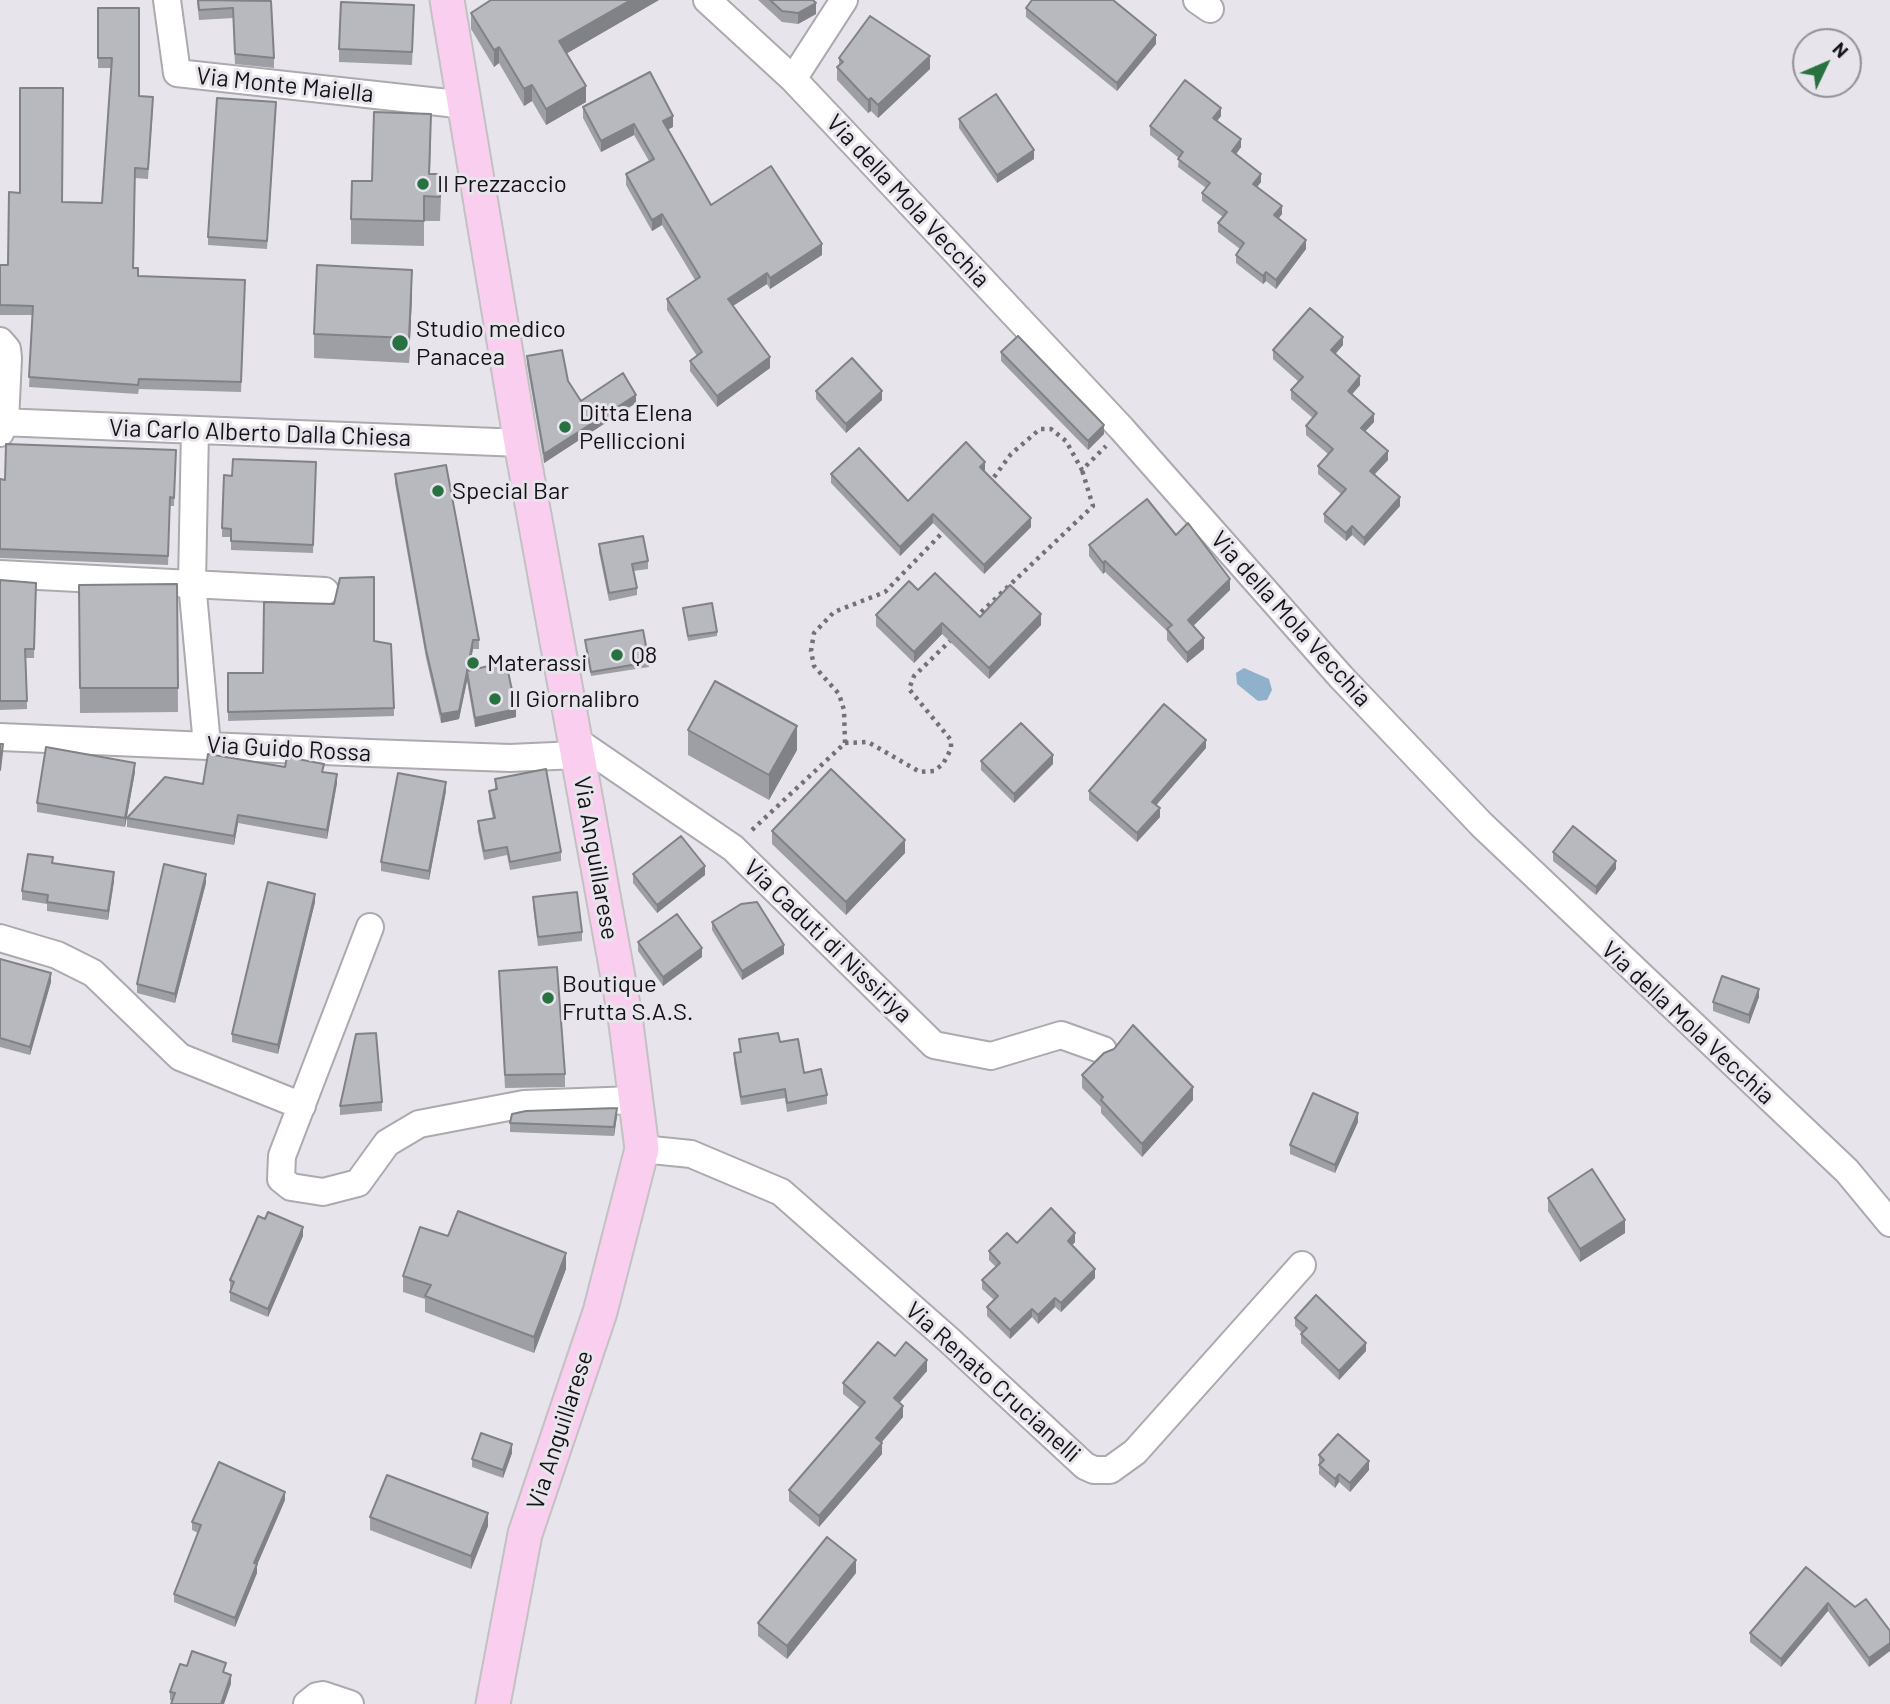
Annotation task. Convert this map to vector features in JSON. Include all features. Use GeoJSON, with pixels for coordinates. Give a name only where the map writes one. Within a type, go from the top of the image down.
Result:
{"type":"FeatureCollection","features":[{"type":"Feature","properties":{"kind":"main road","name":"Via Anguillarese"},"geometry":{"type":"LineString","coordinates":[[447,0],[520,443],[625,1016],[642,1149],[600,1312],[525,1534],[493,1704]]}},
{"type":"Feature","properties":{"kind":"street","name":"Via Monte Maiella"},"geometry":{"type":"LineString","coordinates":[[167,0],[177,73],[466,105]]}},
{"type":"Feature","properties":{"kind":"street","name":"Via della Mola Vecchia"},"geometry":{"type":"LineString","coordinates":[[707,0],[793,79],[1122,429],[1341,677],[1482,825],[1847,1171],[1890,1223]]}},
{"type":"Feature","properties":{"kind":"street"},"geometry":{"type":"LineString","coordinates":[[793,79],[844,0]]}},
{"type":"Feature","properties":{"kind":"street"},"geometry":{"type":"LineString","coordinates":[[0,341],[7,349],[8,358],[2,425]]}},
{"type":"Feature","properties":{"kind":"street","name":"Via Carlo Alberto Dalla Chiesa"},"geometry":{"type":"LineString","coordinates":[[2,425],[520,443]]}},
{"type":"Feature","properties":{"kind":"street"},"geometry":{"type":"LineString","coordinates":[[195,430],[192,583],[207,745]]}},
{"type":"Feature","properties":{"kind":"street"},"geometry":{"type":"LineString","coordinates":[[0,574],[325,591]]}},
{"type":"Feature","properties":{"kind":"street","name":"Via Guido Rossa"},"geometry":{"type":"LineString","coordinates":[[0,737],[496,757],[576,747]]}},
{"type":"Feature","properties":{"kind":"street","name":"Via Caduti di Nissiriya"},"geometry":{"type":"LineString","coordinates":[[576,747],[733,848],[934,1045],[991,1056],[1061,1035],[1103,1050]]}},
{"type":"Feature","properties":{"kind":"street"},"geometry":{"type":"LineString","coordinates":[[370,927],[282,1156],[281,1179],[291,1187],[323,1192],[358,1183],[387,1143],[419,1124],[524,1104],[635,1100]]}},
{"type":"Feature","properties":{"kind":"street"},"geometry":{"type":"LineString","coordinates":[[0,938],[57,954],[93,973],[180,1057],[302,1106]]}},
{"type":"Feature","properties":{"kind":"street","name":"Via Renato Crucianelli"},"geometry":{"type":"LineString","coordinates":[[642,1149],[691,1154],[781,1192],[949,1340],[1085,1466],[1094,1470],[1110,1470],[1135,1452],[1302,1265]]}},
{"type":"Feature","properties":{"kind":"street"},"geometry":{"type":"LineString","coordinates":[[307,1704],[323,1695],[350,1704]]}},
{"type":"Feature","properties":{"kind":"path"},"geometry":{"type":"LineString","coordinates":[[974,619],[1093,506],[1082,470],[1066,441],[1051,429],[1040,429],[1018,446],[982,492]]}},
{"type":"Feature","properties":{"kind":"path"},"geometry":{"type":"LineString","coordinates":[[1082,470],[1122,429]]}},
{"type":"Feature","properties":{"kind":"path"},"geometry":{"type":"LineString","coordinates":[[845,743],[844,710],[839,694],[814,666],[811,651],[814,633],[824,619],[834,612],[885,592],[954,520]]}},
{"type":"Feature","properties":{"kind":"path"},"geometry":{"type":"LineString","coordinates":[[733,848],[845,743],[868,743],[920,772],[934,771],[943,764],[951,749],[951,740],[909,689],[914,676],[954,638]]}},
{"type":"Feature","properties":{"kind":"water"},"geometry":{"type":"Polygon","coordinates":[[[1244,668],[1269,679],[1272,690],[1267,700],[1258,701],[1237,684],[1236,673],[1244,668]]]}},
{"type":"Feature","properties":{"kind":"building"},"geometry":{"type":"Polygon","coordinates":[[[198,0],[271,1],[274,58],[235,54],[233,8],[199,10],[198,0]]]}},
{"type":"Feature","properties":{"kind":"building"},"geometry":{"type":"Polygon","coordinates":[[[491,0],[631,0],[559,41],[586,86],[546,109],[532,85],[524,89],[499,47],[494,50],[471,13],[491,0]]]}},
{"type":"Feature","properties":{"kind":"building"},"geometry":{"type":"Polygon","coordinates":[[[770,0],[813,0],[816,3],[798,13],[782,11],[770,0]]]}},
{"type":"Feature","properties":{"kind":"building"},"geometry":{"type":"Polygon","coordinates":[[[1032,0],[1113,0],[1156,35],[1117,83],[1026,8],[1032,0]]]}},
{"type":"Feature","properties":{"kind":"building"},"geometry":{"type":"Polygon","coordinates":[[[341,2],[414,5],[412,52],[339,49],[341,2]]]}},
{"type":"Feature","properties":{"kind":"building"},"geometry":{"type":"Polygon","coordinates":[[[98,8],[139,8],[139,96],[153,97],[148,169],[135,168],[133,268],[138,268],[138,276],[245,280],[241,382],[139,379],[138,385],[29,377],[33,306],[0,305],[0,265],[8,265],[9,192],[20,193],[20,88],[63,88],[62,202],[102,203],[112,58],[98,58],[98,8]]]}},
{"type":"Feature","properties":{"kind":"building"},"geometry":{"type":"Polygon","coordinates":[[[870,16],[930,56],[878,105],[871,98],[868,100],[837,67],[843,62],[839,58],[870,16]]]}},
{"type":"Feature","properties":{"kind":"building"},"geometry":{"type":"Polygon","coordinates":[[[650,72],[673,116],[663,121],[711,205],[771,166],[822,244],[770,278],[767,273],[728,299],[770,357],[717,396],[690,361],[702,352],[667,299],[700,277],[662,214],[652,220],[626,174],[654,159],[634,124],[601,141],[583,107],[650,72]]]}},
{"type":"Feature","properties":{"kind":"building"},"geometry":{"type":"Polygon","coordinates":[[[1185,80],[1221,108],[1213,118],[1241,139],[1232,151],[1261,174],[1253,184],[1282,206],[1274,215],[1306,240],[1276,280],[1266,272],[1263,276],[1236,255],[1244,243],[1218,223],[1227,212],[1202,193],[1210,183],[1178,159],[1183,152],[1150,126],[1185,80]]]}},
{"type":"Feature","properties":{"kind":"building"},"geometry":{"type":"Polygon","coordinates":[[[996,94],[1034,150],[997,175],[959,119],[996,94]]]}},
{"type":"Feature","properties":{"kind":"building"},"geometry":{"type":"Polygon","coordinates":[[[217,98],[276,102],[267,241],[208,237],[217,98]]]}},
{"type":"Feature","properties":{"kind":"building"},"geometry":{"type":"Polygon","coordinates":[[[374,112],[431,114],[429,174],[441,174],[440,197],[424,196],[424,221],[351,219],[352,181],[372,181],[374,112]]]}},
{"type":"Feature","properties":{"kind":"building"},"geometry":{"type":"Polygon","coordinates":[[[317,265],[412,270],[409,338],[314,334],[317,265]]]}},
{"type":"Feature","properties":{"kind":"building"},"geometry":{"type":"Polygon","coordinates":[[[1310,308],[1343,337],[1331,350],[1360,376],[1348,391],[1374,414],[1361,428],[1388,451],[1370,471],[1400,497],[1364,538],[1352,526],[1346,533],[1324,514],[1346,489],[1318,466],[1333,449],[1306,426],[1317,413],[1291,390],[1303,377],[1273,350],[1310,308]]]}},
{"type":"Feature","properties":{"kind":"building"},"geometry":{"type":"Polygon","coordinates":[[[1018,336],[1104,425],[1088,441],[1001,352],[1018,336]]]}},
{"type":"Feature","properties":{"kind":"building"},"geometry":{"type":"Polygon","coordinates":[[[562,350],[568,381],[581,401],[623,373],[636,395],[544,454],[527,356],[562,350]]]}},
{"type":"Feature","properties":{"kind":"building"},"geometry":{"type":"Polygon","coordinates":[[[852,358],[882,391],[846,424],[816,391],[852,358]]]}},
{"type":"Feature","properties":{"kind":"building"},"geometry":{"type":"Polygon","coordinates":[[[966,442],[985,462],[980,467],[1031,518],[984,565],[933,514],[900,547],[831,474],[859,448],[908,501],[966,442]]]}},
{"type":"Feature","properties":{"kind":"building"},"geometry":{"type":"Polygon","coordinates":[[[6,444],[176,450],[174,498],[170,497],[168,556],[0,549],[0,479],[5,480],[6,444]]]}},
{"type":"Feature","properties":{"kind":"building"},"geometry":{"type":"Polygon","coordinates":[[[233,459],[316,462],[313,545],[231,541],[231,529],[222,528],[224,475],[232,476],[233,459]]]}},
{"type":"Feature","properties":{"kind":"building"},"geometry":{"type":"Polygon","coordinates":[[[446,465],[479,640],[473,640],[467,671],[506,662],[516,709],[475,718],[467,672],[459,711],[441,714],[426,650],[395,474],[446,465]]]}},
{"type":"Feature","properties":{"kind":"building"},"geometry":{"type":"Polygon","coordinates":[[[1147,499],[1176,535],[1188,523],[1230,579],[1188,620],[1204,638],[1187,653],[1167,629],[1172,625],[1105,561],[1103,563],[1089,545],[1147,499]]]}},
{"type":"Feature","properties":{"kind":"building"},"geometry":{"type":"Polygon","coordinates":[[[643,536],[648,561],[632,564],[637,588],[609,593],[599,544],[643,536]]]}},
{"type":"Feature","properties":{"kind":"building"},"geometry":{"type":"Polygon","coordinates":[[[935,573],[980,617],[1010,585],[1041,614],[989,668],[942,623],[914,652],[876,615],[909,581],[918,590],[935,573]]]}},
{"type":"Feature","properties":{"kind":"building"},"geometry":{"type":"Polygon","coordinates":[[[374,577],[374,641],[391,644],[394,708],[228,712],[228,673],[263,673],[264,602],[334,604],[340,578],[374,577]]]}},
{"type":"Feature","properties":{"kind":"building"},"geometry":{"type":"Polygon","coordinates":[[[0,580],[36,583],[34,649],[25,649],[27,701],[0,701],[0,580]]]}},
{"type":"Feature","properties":{"kind":"building"},"geometry":{"type":"Polygon","coordinates":[[[177,584],[178,688],[80,688],[79,585],[177,584]]]}},
{"type":"Feature","properties":{"kind":"building"},"geometry":{"type":"Polygon","coordinates":[[[712,603],[717,632],[688,636],[683,608],[712,603]]]}},
{"type":"Feature","properties":{"kind":"building","name":"Q8"},"geometry":{"type":"Polygon","coordinates":[[[643,630],[649,662],[591,672],[585,640],[643,630]]]}},
{"type":"Feature","properties":{"kind":"building"},"geometry":{"type":"Polygon","coordinates":[[[715,681],[797,726],[769,775],[688,730],[715,681]]]}},
{"type":"Feature","properties":{"kind":"building"},"geometry":{"type":"Polygon","coordinates":[[[1164,704],[1206,740],[1152,802],[1160,808],[1137,833],[1089,791],[1164,704]]]}},
{"type":"Feature","properties":{"kind":"building"},"geometry":{"type":"Polygon","coordinates":[[[1021,723],[1053,755],[1014,794],[981,761],[1021,723]]]}},
{"type":"Feature","properties":{"kind":"building"},"geometry":{"type":"Polygon","coordinates":[[[0,744],[3,744],[0,770],[0,744]]]}},
{"type":"Feature","properties":{"kind":"building"},"geometry":{"type":"Polygon","coordinates":[[[46,747],[135,763],[125,818],[37,803],[46,747]]]}},
{"type":"Feature","properties":{"kind":"building"},"geometry":{"type":"Polygon","coordinates":[[[208,754],[285,767],[287,757],[324,764],[322,772],[337,774],[327,830],[238,815],[234,836],[127,818],[165,777],[203,784],[208,754]]]}},
{"type":"Feature","properties":{"kind":"building"},"geometry":{"type":"Polygon","coordinates":[[[546,769],[561,852],[510,862],[507,847],[484,851],[478,821],[495,818],[489,791],[497,789],[495,779],[546,769]]]}},
{"type":"Feature","properties":{"kind":"building"},"geometry":{"type":"Polygon","coordinates":[[[831,769],[905,840],[846,902],[772,831],[831,769]]]}},
{"type":"Feature","properties":{"kind":"building"},"geometry":{"type":"Polygon","coordinates":[[[398,773],[446,782],[429,871],[381,862],[398,773]]]}},
{"type":"Feature","properties":{"kind":"building"},"geometry":{"type":"Polygon","coordinates":[[[1573,826],[1616,861],[1596,887],[1553,852],[1573,826]]]}},
{"type":"Feature","properties":{"kind":"building"},"geometry":{"type":"Polygon","coordinates":[[[681,836],[705,866],[657,905],[633,874],[681,836]]]}},
{"type":"Feature","properties":{"kind":"building"},"geometry":{"type":"Polygon","coordinates":[[[28,854],[53,857],[52,863],[114,872],[108,911],[47,902],[48,895],[22,891],[28,854]]]}},
{"type":"Feature","properties":{"kind":"building"},"geometry":{"type":"Polygon","coordinates":[[[164,864],[206,874],[175,994],[137,984],[164,864]]]}},
{"type":"Feature","properties":{"kind":"building"},"geometry":{"type":"Polygon","coordinates":[[[268,882],[315,894],[278,1045],[232,1034],[268,882]]]}},
{"type":"Feature","properties":{"kind":"building"},"geometry":{"type":"Polygon","coordinates":[[[577,892],[582,932],[538,937],[533,897],[577,892]]]}},
{"type":"Feature","properties":{"kind":"building"},"geometry":{"type":"Polygon","coordinates":[[[757,902],[784,945],[742,971],[712,922],[741,904],[757,902]]]}},
{"type":"Feature","properties":{"kind":"building"},"geometry":{"type":"Polygon","coordinates":[[[677,914],[702,948],[663,977],[638,942],[677,914]]]}},
{"type":"Feature","properties":{"kind":"building"},"geometry":{"type":"Polygon","coordinates":[[[0,959],[51,973],[30,1047],[0,1038],[0,959]]]}},
{"type":"Feature","properties":{"kind":"building"},"geometry":{"type":"Polygon","coordinates":[[[557,967],[565,1074],[505,1075],[499,971],[557,967]]]}},
{"type":"Feature","properties":{"kind":"building"},"geometry":{"type":"Polygon","coordinates":[[[1722,976],[1759,989],[1749,1015],[1713,1002],[1722,976]]]}},
{"type":"Feature","properties":{"kind":"building"},"geometry":{"type":"Polygon","coordinates":[[[1133,1025],[1193,1087],[1142,1144],[1082,1075],[1104,1053],[1114,1049],[1133,1025]]]}},
{"type":"Feature","properties":{"kind":"building"},"geometry":{"type":"Polygon","coordinates":[[[376,1033],[382,1102],[340,1106],[356,1034],[376,1033]]]}},
{"type":"Feature","properties":{"kind":"building"},"geometry":{"type":"Polygon","coordinates":[[[778,1033],[780,1042],[798,1039],[804,1073],[821,1069],[827,1095],[787,1103],[785,1089],[741,1097],[734,1053],[741,1052],[739,1039],[778,1033]]]}},
{"type":"Feature","properties":{"kind":"building"},"geometry":{"type":"Polygon","coordinates":[[[1313,1093],[1358,1113],[1335,1165],[1290,1145],[1313,1093]]]}},
{"type":"Feature","properties":{"kind":"building"},"geometry":{"type":"Polygon","coordinates":[[[617,1108],[614,1127],[510,1123],[512,1114],[526,1111],[617,1108]]]}},
{"type":"Feature","properties":{"kind":"building"},"geometry":{"type":"Polygon","coordinates":[[[1592,1169],[1625,1220],[1580,1249],[1548,1198],[1592,1169]]]}},
{"type":"Feature","properties":{"kind":"building"},"geometry":{"type":"Polygon","coordinates":[[[1051,1208],[1075,1233],[1068,1241],[1095,1269],[1061,1303],[1055,1298],[1038,1315],[1032,1309],[1010,1330],[987,1307],[998,1296],[982,1280],[1000,1263],[989,1251],[1007,1233],[1017,1243],[1051,1208]]]}},
{"type":"Feature","properties":{"kind":"building"},"geometry":{"type":"Polygon","coordinates":[[[458,1211],[566,1253],[534,1337],[425,1296],[431,1285],[403,1276],[420,1227],[448,1236],[458,1211]]]}},
{"type":"Feature","properties":{"kind":"building"},"geometry":{"type":"Polygon","coordinates":[[[268,1212],[303,1227],[268,1309],[230,1292],[234,1282],[230,1280],[258,1216],[265,1219],[268,1212]]]}},
{"type":"Feature","properties":{"kind":"building"},"geometry":{"type":"Polygon","coordinates":[[[1316,1295],[1366,1343],[1339,1371],[1301,1334],[1307,1328],[1295,1318],[1316,1295]]]}},
{"type":"Feature","properties":{"kind":"building"},"geometry":{"type":"Polygon","coordinates":[[[878,1342],[895,1356],[906,1342],[927,1360],[894,1398],[903,1406],[876,1438],[882,1443],[819,1516],[789,1490],[865,1402],[843,1383],[878,1342]]]}},
{"type":"Feature","properties":{"kind":"building"},"geometry":{"type":"Polygon","coordinates":[[[481,1433],[512,1444],[503,1470],[472,1459],[481,1433]]]}},
{"type":"Feature","properties":{"kind":"building"},"geometry":{"type":"Polygon","coordinates":[[[1338,1434],[1369,1461],[1350,1483],[1339,1474],[1335,1479],[1319,1465],[1324,1460],[1319,1455],[1338,1434]]]}},
{"type":"Feature","properties":{"kind":"building"},"geometry":{"type":"Polygon","coordinates":[[[219,1462],[285,1492],[254,1563],[257,1564],[235,1618],[174,1594],[201,1525],[192,1522],[219,1462]]]}},
{"type":"Feature","properties":{"kind":"building"},"geometry":{"type":"Polygon","coordinates":[[[387,1475],[488,1513],[471,1556],[370,1517],[387,1475]]]}},
{"type":"Feature","properties":{"kind":"building"},"geometry":{"type":"Polygon","coordinates":[[[827,1537],[856,1560],[787,1646],[758,1623],[827,1537]]]}},
{"type":"Feature","properties":{"kind":"building"},"geometry":{"type":"Polygon","coordinates":[[[1806,1567],[1855,1607],[1866,1599],[1890,1631],[1890,1643],[1869,1658],[1828,1603],[1781,1659],[1750,1633],[1806,1567]]]}},
{"type":"Feature","properties":{"kind":"building"},"geometry":{"type":"Polygon","coordinates":[[[192,1651],[226,1663],[223,1672],[231,1675],[221,1704],[171,1704],[175,1693],[170,1692],[180,1664],[187,1666],[192,1651]]]}},
{"type":"Feature","properties":{"kind":"place","name":"Il Prezzaccio"},"geometry":{"type":"Point","coordinates":[423,184]}},
{"type":"Feature","properties":{"kind":"place","name":"Studio medico Panacea"},"geometry":{"type":"Point","coordinates":[400,343]}},
{"type":"Feature","properties":{"kind":"place","name":"Ditta Elena Pelliccioni"},"geometry":{"type":"Point","coordinates":[565,427]}},
{"type":"Feature","properties":{"kind":"place","name":"Special Bar"},"geometry":{"type":"Point","coordinates":[438,491]}},
{"type":"Feature","properties":{"kind":"place","name":"Q8"},"geometry":{"type":"Point","coordinates":[617,655]}},
{"type":"Feature","properties":{"kind":"place","name":"Materassi"},"geometry":{"type":"Point","coordinates":[473,663]}},
{"type":"Feature","properties":{"kind":"place","name":"Il Giornalibro"},"geometry":{"type":"Point","coordinates":[495,699]}},
{"type":"Feature","properties":{"kind":"place","name":"Boutique Frutta S.A.S."},"geometry":{"type":"Point","coordinates":[548,998]}}]}
